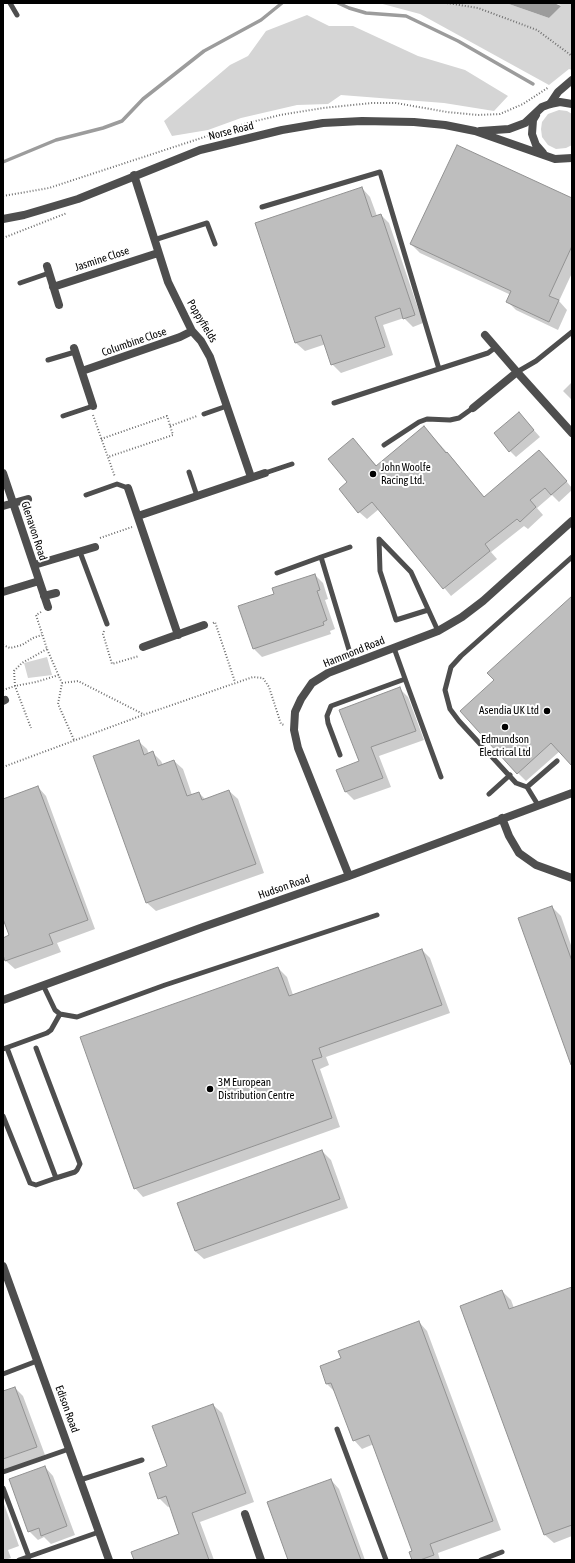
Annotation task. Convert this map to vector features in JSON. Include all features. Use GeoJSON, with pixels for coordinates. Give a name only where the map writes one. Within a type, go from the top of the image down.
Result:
{"type":"FeatureCollection","features":[{"type":"Feature","properties":{"kind":"street","name":"Norse Road"},"geometry":{"type":"LineString","coordinates":[[475,131],[509,129],[525,123],[542,107],[550,104],[558,92],[572,80]]}},
{"type":"Feature","properties":{"kind":"street"},"geometry":{"type":"LineString","coordinates":[[550,104],[560,102],[572,104]]}},
{"type":"Feature","properties":{"kind":"street"},"geometry":{"type":"LineString","coordinates":[[537,113],[533,120],[532,134],[536,145],[543,154]]}},
{"type":"Feature","properties":{"kind":"street","name":"Norse Road"},"geometry":{"type":"LineString","coordinates":[[3,219],[24,215],[78,199],[200,150],[282,130],[323,123],[362,121],[414,122],[445,125],[475,131],[555,159],[570,158]]}},
{"type":"Feature","properties":{"kind":"street","name":"Poppyfields"},"geometry":{"type":"LineString","coordinates":[[134,176],[168,282],[192,331],[202,341],[210,357],[250,477]]}},
{"type":"Feature","properties":{"kind":"street","name":"Jasmine Close"},"geometry":{"type":"LineString","coordinates":[[54,287],[158,253]]}},
{"type":"Feature","properties":{"kind":"street"},"geometry":{"type":"LineString","coordinates":[[48,270],[59,305]]}},
{"type":"Feature","properties":{"kind":"street","name":"Columbine Close"},"geometry":{"type":"LineString","coordinates":[[82,371],[180,338],[192,331]]}},
{"type":"Feature","properties":{"kind":"street"},"geometry":{"type":"LineString","coordinates":[[485,335],[572,433]]}},
{"type":"Feature","properties":{"kind":"street"},"geometry":{"type":"LineString","coordinates":[[75,350],[93,406]]}},
{"type":"Feature","properties":{"kind":"street"},"geometry":{"type":"LineString","coordinates":[[473,408],[517,372]]}},
{"type":"Feature","properties":{"kind":"street","name":"Glenavon Road"},"geometry":{"type":"LineString","coordinates":[[3,473],[48,607]]}},
{"type":"Feature","properties":{"kind":"street"},"geometry":{"type":"LineString","coordinates":[[138,516],[265,473]]}},
{"type":"Feature","properties":{"kind":"street"},"geometry":{"type":"LineString","coordinates":[[128,488],[178,635]]}},
{"type":"Feature","properties":{"kind":"street"},"geometry":{"type":"LineString","coordinates":[[3,506],[28,498]]}},
{"type":"Feature","properties":{"kind":"street","name":"Hammond Road"},"geometry":{"type":"LineString","coordinates":[[349,876],[298,748],[294,730],[295,712],[301,699],[312,683],[328,673],[438,631],[462,617],[483,601],[572,521]]}},
{"type":"Feature","properties":{"kind":"street"},"geometry":{"type":"LineString","coordinates":[[34,565],[95,547]]}},
{"type":"Feature","properties":{"kind":"street"},"geometry":{"type":"LineString","coordinates":[[3,592],[39,581]]}},
{"type":"Feature","properties":{"kind":"street"},"geometry":{"type":"LineString","coordinates":[[44,596],[56,593]]}},
{"type":"Feature","properties":{"kind":"street"},"geometry":{"type":"LineString","coordinates":[[143,647],[204,625]]}},
{"type":"Feature","properties":{"kind":"street","name":"Hudson Road"},"geometry":{"type":"LineString","coordinates":[[3,1000],[202,927],[349,876],[572,793]]}},
{"type":"Feature","properties":{"kind":"street"},"geometry":{"type":"LineString","coordinates":[[502,818],[509,836],[519,853],[536,865],[572,878]]}},
{"type":"Feature","properties":{"kind":"street","name":"Edison Road"},"geometry":{"type":"LineString","coordinates":[[3,1266],[109,1560]]}},
{"type":"Feature","properties":{"kind":"street"},"geometry":{"type":"LineString","coordinates":[[245,1514],[261,1560]]}},
{"type":"Feature","properties":{"kind":"lane"},"geometry":{"type":"LineString","coordinates":[[10,3],[17,15]]}},
{"type":"Feature","properties":{"kind":"lane"},"geometry":{"type":"LineString","coordinates":[[262,207],[380,172],[439,369]]}},
{"type":"Feature","properties":{"kind":"lane"},"geometry":{"type":"LineString","coordinates":[[154,240],[207,223],[215,244]]}},
{"type":"Feature","properties":{"kind":"lane"},"geometry":{"type":"LineString","coordinates":[[20,283],[48,270]]}},
{"type":"Feature","properties":{"kind":"lane"},"geometry":{"type":"LineString","coordinates":[[517,372],[542,356],[572,332]]}},
{"type":"Feature","properties":{"kind":"lane"},"geometry":{"type":"LineString","coordinates":[[334,403],[488,353],[496,347]]}},
{"type":"Feature","properties":{"kind":"lane"},"geometry":{"type":"LineString","coordinates":[[48,360],[75,350]]}},
{"type":"Feature","properties":{"kind":"lane"},"geometry":{"type":"LineString","coordinates":[[63,416],[93,406]]}},
{"type":"Feature","properties":{"kind":"lane"},"geometry":{"type":"LineString","coordinates":[[204,414],[227,406]]}},
{"type":"Feature","properties":{"kind":"lane"},"geometry":{"type":"LineString","coordinates":[[384,445],[419,422],[427,419],[450,420],[459,418],[473,408]]}},
{"type":"Feature","properties":{"kind":"lane"},"geometry":{"type":"LineString","coordinates":[[265,473],[292,464]]}},
{"type":"Feature","properties":{"kind":"lane"},"geometry":{"type":"LineString","coordinates":[[189,472],[197,496]]}},
{"type":"Feature","properties":{"kind":"lane"},"geometry":{"type":"LineString","coordinates":[[86,495],[117,484],[128,488]]}},
{"type":"Feature","properties":{"kind":"lane"},"geometry":{"type":"LineString","coordinates":[[428,610],[396,620],[380,571],[379,539],[411,572],[438,631]]}},
{"type":"Feature","properties":{"kind":"lane"},"geometry":{"type":"LineString","coordinates":[[277,573],[350,547]]}},
{"type":"Feature","properties":{"kind":"lane"},"geometry":{"type":"LineString","coordinates":[[80,552],[107,624]]}},
{"type":"Feature","properties":{"kind":"lane"},"geometry":{"type":"LineString","coordinates":[[321,557],[354,663]]}},
{"type":"Feature","properties":{"kind":"lane"},"geometry":{"type":"LineString","coordinates":[[538,805],[528,787],[516,783],[450,709],[445,690],[451,668],[461,656],[572,557]]}},
{"type":"Feature","properties":{"kind":"lane"},"geometry":{"type":"LineString","coordinates":[[394,648],[441,776]]}},
{"type":"Feature","properties":{"kind":"lane"},"geometry":{"type":"LineString","coordinates":[[340,755],[328,723],[327,716],[331,706],[405,679]]}},
{"type":"Feature","properties":{"kind":"lane"},"geometry":{"type":"LineString","coordinates":[[528,787],[557,761]]}},
{"type":"Feature","properties":{"kind":"lane"},"geometry":{"type":"LineString","coordinates":[[489,794],[510,775]]}},
{"type":"Feature","properties":{"kind":"lane"},"geometry":{"type":"LineString","coordinates":[[44,985],[55,1010],[60,1014],[77,1017],[165,985],[377,915]]}},
{"type":"Feature","properties":{"kind":"lane"},"geometry":{"type":"LineString","coordinates":[[56,1178],[5,1049],[47,1033],[51,1030],[60,1014]]}},
{"type":"Feature","properties":{"kind":"lane"},"geometry":{"type":"LineString","coordinates":[[3,1116],[30,1183],[34,1186],[75,1172],[79,1167],[80,1164],[36,1048]]}},
{"type":"Feature","properties":{"kind":"lane"},"geometry":{"type":"LineString","coordinates":[[3,1374],[37,1361]]}},
{"type":"Feature","properties":{"kind":"lane"},"geometry":{"type":"LineString","coordinates":[[337,1429],[386,1560]]}},
{"type":"Feature","properties":{"kind":"lane"},"geometry":{"type":"LineString","coordinates":[[3,1472],[69,1449]]}},
{"type":"Feature","properties":{"kind":"lane"},"geometry":{"type":"LineString","coordinates":[[80,1480],[142,1460]]}},
{"type":"Feature","properties":{"kind":"lane"},"geometry":{"type":"LineString","coordinates":[[3,1488],[29,1557]]}},
{"type":"Feature","properties":{"kind":"lane"},"geometry":{"type":"LineString","coordinates":[[19,1560],[99,1532]]}},
{"type":"Feature","properties":{"kind":"lane"},"geometry":{"type":"LineString","coordinates":[[480,1560],[502,1552]]}},
{"type":"Feature","properties":{"kind":"path"},"geometry":{"type":"LineString","coordinates":[[447,3],[478,8],[537,30],[572,56]]}},
{"type":"Feature","properties":{"kind":"path"},"geometry":{"type":"LineString","coordinates":[[93,406],[93,416],[117,484]]}},
{"type":"Feature","properties":{"kind":"path"},"geometry":{"type":"LineString","coordinates":[[170,426],[204,414]]}},
{"type":"Feature","properties":{"kind":"path"},"geometry":{"type":"LineString","coordinates":[[101,439],[167,416],[173,435],[108,457]]}},
{"type":"Feature","properties":{"kind":"path"},"geometry":{"type":"LineString","coordinates":[[95,547],[96,540],[140,524]]}},
{"type":"Feature","properties":{"kind":"path"},"geometry":{"type":"LineString","coordinates":[[48,607],[36,615],[47,648],[62,683],[58,704],[74,740]]}},
{"type":"Feature","properties":{"kind":"path"},"geometry":{"type":"LineString","coordinates":[[204,625],[215,622],[235,682]]}},
{"type":"Feature","properties":{"kind":"path"},"geometry":{"type":"LineString","coordinates":[[107,624],[102,634],[112,664],[140,656],[143,647]]}},
{"type":"Feature","properties":{"kind":"path"},"geometry":{"type":"LineString","coordinates":[[3,645],[10,648],[22,645],[33,638],[43,635]]}},
{"type":"Feature","properties":{"kind":"path"},"geometry":{"type":"LineString","coordinates":[[31,728],[15,686],[14,671],[22,663],[47,648]]}},
{"type":"Feature","properties":{"kind":"path"},"geometry":{"type":"LineString","coordinates":[[3,690],[59,675]]}},
{"type":"Feature","properties":{"kind":"path"},"geometry":{"type":"LineString","coordinates":[[3,767],[253,676],[263,678],[269,687],[281,724],[294,730]]}},
{"type":"Feature","properties":{"kind":"path"},"geometry":{"type":"LineString","coordinates":[[62,683],[78,681],[144,715]]}},
{"type":"Feature","properties":{"kind":"shaded area"},"geometry":{"type":"Polygon","coordinates":[[[379,3],[506,3],[549,18],[561,5],[554,3],[572,3],[572,70],[569,69],[549,85],[420,14],[379,3]]]}},
{"type":"Feature","properties":{"kind":"shaded area"},"geometry":{"type":"Polygon","coordinates":[[[506,3],[554,3],[561,6],[549,18],[506,3]]]}},
{"type":"Feature","properties":{"kind":"shaded area"},"geometry":{"type":"Polygon","coordinates":[[[307,15],[329,26],[353,26],[418,56],[465,70],[508,96],[494,111],[444,103],[341,95],[328,104],[297,105],[241,118],[208,130],[172,136],[164,121],[230,65],[248,56],[266,31],[307,15]]]}},
{"type":"Feature","properties":{"kind":"shaded area"},"geometry":{"type":"Polygon","coordinates":[[[559,110],[567,111],[572,114],[572,145],[566,148],[556,149],[548,145],[542,137],[541,129],[542,122],[548,114],[559,110]]]}},
{"type":"Feature","properties":{"kind":"shaded area"},"geometry":{"type":"Polygon","coordinates":[[[47,657],[52,675],[28,678],[24,663],[47,657]]]}},
{"type":"Feature","properties":{"kind":"building"},"geometry":{"type":"Polygon","coordinates":[[[457,145],[572,198],[572,246],[549,296],[559,300],[549,322],[506,302],[511,291],[410,244],[457,145]]]}},
{"type":"Feature","properties":{"kind":"building"},"geometry":{"type":"Polygon","coordinates":[[[362,187],[372,217],[381,214],[415,315],[403,319],[400,308],[375,317],[385,347],[331,365],[321,335],[295,343],[255,223],[362,187]]]}},
{"type":"Feature","properties":{"kind":"building"},"geometry":{"type":"Polygon","coordinates":[[[519,412],[534,430],[509,452],[494,433],[519,412]]]}},
{"type":"Feature","properties":{"kind":"building"},"geometry":{"type":"Polygon","coordinates":[[[424,426],[484,497],[539,450],[567,481],[551,495],[545,488],[530,500],[536,507],[520,522],[517,519],[485,544],[490,551],[443,589],[372,502],[358,513],[339,489],[347,482],[328,459],[353,438],[376,466],[424,426]]]}},
{"type":"Feature","properties":{"kind":"building"},"geometry":{"type":"Polygon","coordinates":[[[315,574],[320,590],[317,591],[327,620],[323,622],[324,625],[253,649],[238,606],[274,594],[272,588],[315,574]]]}},
{"type":"Feature","properties":{"kind":"building","name":"Asendia UK Ltd"},"geometry":{"type":"Polygon","coordinates":[[[572,596],[572,766],[551,743],[517,774],[460,711],[494,680],[487,673],[572,596]]]}},
{"type":"Feature","properties":{"kind":"building"},"geometry":{"type":"Polygon","coordinates":[[[400,687],[416,731],[371,747],[383,778],[345,792],[336,770],[359,761],[339,710],[400,687]]]}},
{"type":"Feature","properties":{"kind":"building"},"geometry":{"type":"Polygon","coordinates":[[[139,740],[144,755],[153,751],[158,766],[174,760],[187,796],[199,792],[202,800],[229,790],[256,864],[146,903],[93,756],[139,740]]]}},
{"type":"Feature","properties":{"kind":"building"},"geometry":{"type":"Polygon","coordinates":[[[38,786],[88,920],[49,934],[53,944],[5,961],[3,955],[3,938],[9,935],[3,919],[3,799],[38,786]]]}},
{"type":"Feature","properties":{"kind":"building"},"geometry":{"type":"Polygon","coordinates":[[[552,906],[572,961],[572,1065],[518,918],[552,906]]]}},
{"type":"Feature","properties":{"kind":"building","name":"3M European Distribution Centre"},"geometry":{"type":"Polygon","coordinates":[[[422,949],[442,1005],[319,1048],[322,1057],[312,1060],[332,1118],[134,1189],[80,1037],[278,967],[289,996],[422,949]]]}},
{"type":"Feature","properties":{"kind":"building"},"geometry":{"type":"Polygon","coordinates":[[[322,1150],[340,1199],[195,1251],[177,1203],[322,1150]]]}},
{"type":"Feature","properties":{"kind":"building"},"geometry":{"type":"Polygon","coordinates":[[[572,1287],[572,1525],[544,1535],[460,1306],[502,1290],[509,1309],[572,1287]]]}},
{"type":"Feature","properties":{"kind":"building"},"geometry":{"type":"Polygon","coordinates":[[[419,1321],[493,1521],[430,1544],[434,1555],[420,1560],[412,1560],[409,1552],[412,1551],[369,1435],[353,1441],[331,1383],[326,1384],[320,1366],[341,1358],[338,1351],[419,1321]]]}},
{"type":"Feature","properties":{"kind":"building"},"geometry":{"type":"Polygon","coordinates":[[[15,1387],[37,1447],[3,1459],[3,1391],[15,1387]]]}},
{"type":"Feature","properties":{"kind":"building"},"geometry":{"type":"Polygon","coordinates":[[[213,1404],[246,1493],[192,1513],[209,1560],[134,1560],[131,1552],[179,1534],[166,1496],[158,1499],[149,1473],[167,1466],[152,1426],[213,1404]]]}},
{"type":"Feature","properties":{"kind":"building"},"geometry":{"type":"Polygon","coordinates":[[[45,1466],[67,1526],[41,1536],[39,1528],[28,1532],[9,1479],[45,1466]]]}},
{"type":"Feature","properties":{"kind":"building"},"geometry":{"type":"Polygon","coordinates":[[[331,1479],[361,1560],[288,1560],[267,1502],[331,1479]]]}},
{"type":"Feature","properties":{"kind":"waterway"},"geometry":{"type":"LineString","coordinates":[[3,162],[56,140],[103,128],[122,121],[143,99],[204,51],[261,20],[282,3]]}},
{"type":"Feature","properties":{"kind":"waterway"},"geometry":{"type":"LineString","coordinates":[[338,3],[366,13],[406,16],[458,41],[533,84]]}},
{"type":"Feature","properties":{"kind":"place","name":"John Woolfe Racing Ltd."},"geometry":{"type":"Point","coordinates":[373,474]}},
{"type":"Feature","properties":{"kind":"place","name":"Asendia UK Ltd"},"geometry":{"type":"Point","coordinates":[547,711]}},
{"type":"Feature","properties":{"kind":"place","name":"Edmundson Electrical Ltd"},"geometry":{"type":"Point","coordinates":[505,727]}},
{"type":"Feature","properties":{"kind":"place","name":"3M European Distribution Centre"},"geometry":{"type":"Point","coordinates":[210,1089]}}]}
